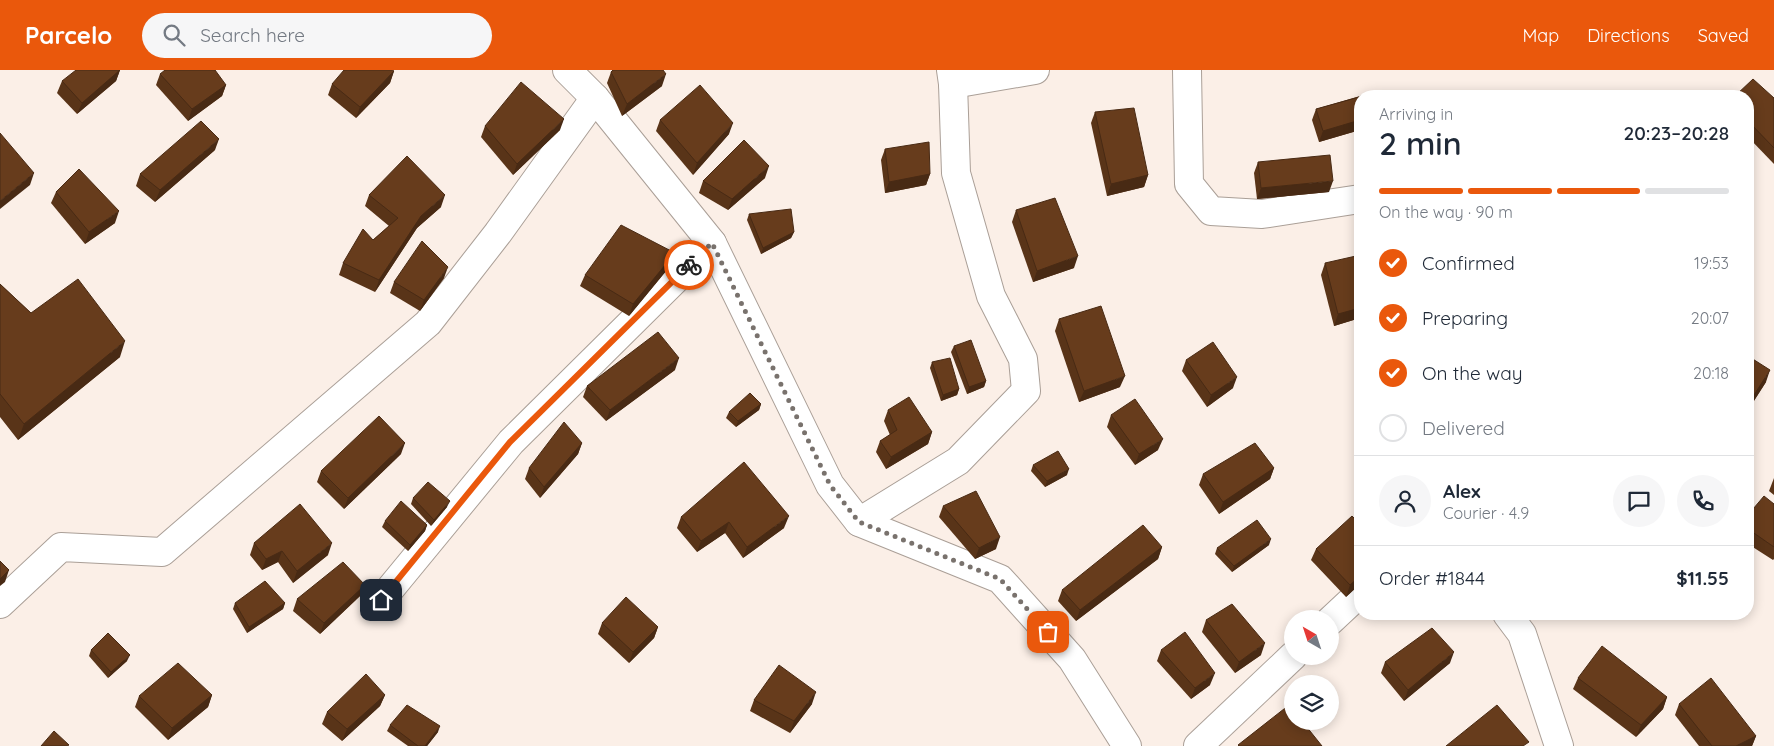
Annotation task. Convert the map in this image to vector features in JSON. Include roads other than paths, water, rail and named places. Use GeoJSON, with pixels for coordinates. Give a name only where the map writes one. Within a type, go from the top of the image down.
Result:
{"type":"FeatureCollection","features":[{"type":"Feature","properties":{"kind":"street"},"geometry":{"type":"LineString","coordinates":[[567,70],[595,98],[712,243],[830,485],[859,522],[1000,579],[1072,659],[1127,746]]}},
{"type":"Feature","properties":{"kind":"street"},"geometry":{"type":"LineString","coordinates":[[859,522],[958,461],[1026,391],[1023,359],[991,296],[956,173],[952,77],[1035,70]]}},
{"type":"Feature","properties":{"kind":"street"},"geometry":{"type":"LineString","coordinates":[[1187,70],[1190,184],[1211,211],[1262,214],[1354,200]]}},
{"type":"Feature","properties":{"kind":"street"},"geometry":{"type":"LineString","coordinates":[[0,604],[61,547],[162,552],[428,323],[498,233],[595,98]]}},
{"type":"Feature","properties":{"kind":"street"},"geometry":{"type":"LineString","coordinates":[[381,600],[510,442],[712,243]]}},
{"type":"Feature","properties":{"kind":"street"},"geometry":{"type":"LineString","coordinates":[[1339,613],[1354,599]]}},
{"type":"Feature","properties":{"kind":"street"},"geometry":{"type":"LineString","coordinates":[[1512,620],[1522,634],[1559,746]]}},
{"type":"Feature","properties":{"kind":"street"},"geometry":{"type":"LineString","coordinates":[[1198,746],[1284,665]]}}]}
